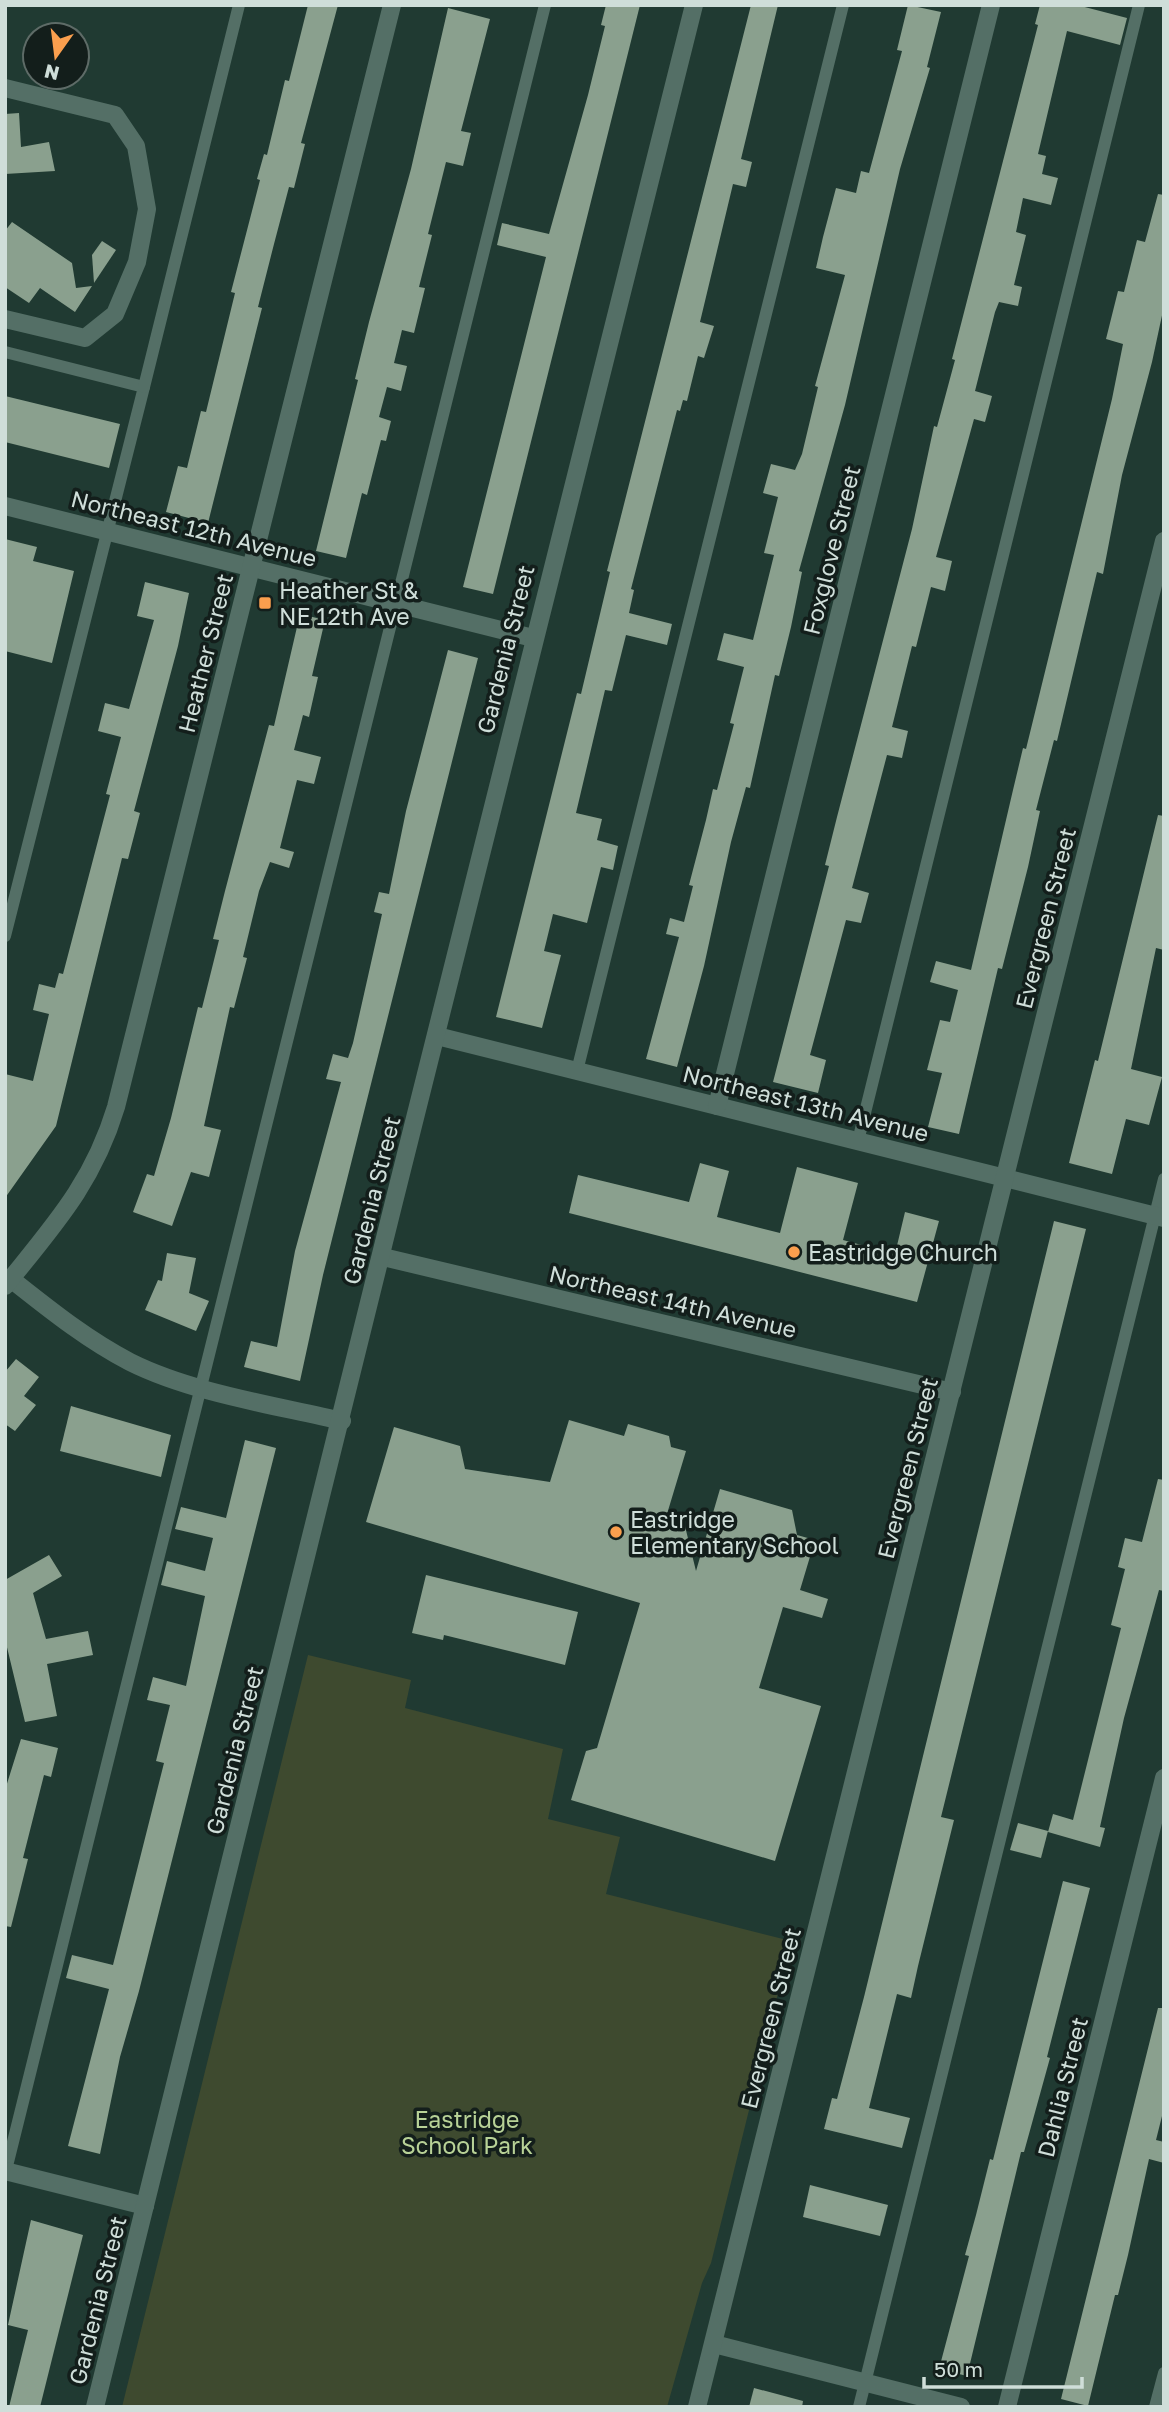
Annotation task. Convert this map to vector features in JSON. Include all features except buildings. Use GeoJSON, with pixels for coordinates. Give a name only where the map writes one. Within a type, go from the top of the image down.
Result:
{"type":"FeatureCollection","features":[{"type":"Feature","properties":{"kind":"street","name":"Heather Street"},"geometry":{"type":"LineString","coordinates":[[8,1282],[75,1199],[106,1140],[392,5]]}},
{"type":"Feature","properties":{"kind":"street","name":"Gardenia Street"},"geometry":{"type":"LineString","coordinates":[[95,2407],[383,1257],[533,638],[694,5]]}},
{"type":"Feature","properties":{"kind":"street","name":"Foxglove Street"},"geometry":{"type":"LineString","coordinates":[[717,1106],[992,5]]}},
{"type":"Feature","properties":{"kind":"street"},"geometry":{"type":"LineString","coordinates":[[5,88],[115,115],[136,146],[147,209],[137,262],[115,314],[85,338],[5,319]]}},
{"type":"Feature","properties":{"kind":"street","name":"Northeast 12th Avenue"},"geometry":{"type":"LineString","coordinates":[[5,506],[533,638]]}},
{"type":"Feature","properties":{"kind":"street","name":"Evergreen Street"},"geometry":{"type":"LineString","coordinates":[[696,2407],[714,2344],[1164,541]]}},
{"type":"Feature","properties":{"kind":"street","name":"Northeast 13th Avenue"},"geometry":{"type":"LineString","coordinates":[[437,1036],[1159,1217]]}},
{"type":"Feature","properties":{"kind":"street","name":"Northeast 14th Avenue"},"geometry":{"type":"LineString","coordinates":[[383,1257],[951,1392]]}},
{"type":"Feature","properties":{"kind":"street"},"geometry":{"type":"LineString","coordinates":[[8,1282],[103,1347],[169,1378],[342,1421]]}},
{"type":"Feature","properties":{"kind":"street","name":"Dahlia Street"},"geometry":{"type":"LineString","coordinates":[[1007,2407],[1164,1778]]}},
{"type":"Feature","properties":{"kind":"street"},"geometry":{"type":"LineString","coordinates":[[5,2172],[145,2206]]}},
{"type":"Feature","properties":{"kind":"street"},"geometry":{"type":"LineString","coordinates":[[714,2344],[961,2407]]}},
{"type":"Feature","properties":{"kind":"lane"},"geometry":{"type":"LineString","coordinates":[[5,936],[239,5]]}},
{"type":"Feature","properties":{"kind":"lane"},"geometry":{"type":"LineString","coordinates":[[5,2172],[545,5]]}},
{"type":"Feature","properties":{"kind":"lane"},"geometry":{"type":"LineString","coordinates":[[577,1071],[843,5]]}},
{"type":"Feature","properties":{"kind":"lane"},"geometry":{"type":"LineString","coordinates":[[858,1141],[1139,5]]}},
{"type":"Feature","properties":{"kind":"lane"},"geometry":{"type":"LineString","coordinates":[[5,352],[144,387]]}},
{"type":"Feature","properties":{"kind":"lane"},"geometry":{"type":"LineString","coordinates":[[859,2407],[1159,1217],[1164,1179]]}},
{"type":"Feature","properties":{"kind":"lane"},"geometry":{"type":"LineString","coordinates":[[1155,2407],[1164,2374]]}},
{"type":"Feature","properties":{"kind":"green space","name":"Eastridge School Park"},"geometry":{"type":"Polygon","coordinates":[[[308,1655],[411,1680],[405,1708],[563,1749],[548,1819],[620,1837],[606,1894],[791,1941],[711,2263],[702,2283],[667,2407],[122,2407],[308,1655]]]}},
{"type":"Feature","properties":{"kind":"place","name":"Heather St & NE 12th Ave"},"geometry":{"type":"Point","coordinates":[265,603]}},
{"type":"Feature","properties":{"kind":"place","name":"Eastridge Church"},"geometry":{"type":"Point","coordinates":[794,1252]}},
{"type":"Feature","properties":{"kind":"place","name":"Eastridge Elementary School"},"geometry":{"type":"Point","coordinates":[616,1532]}}]}
